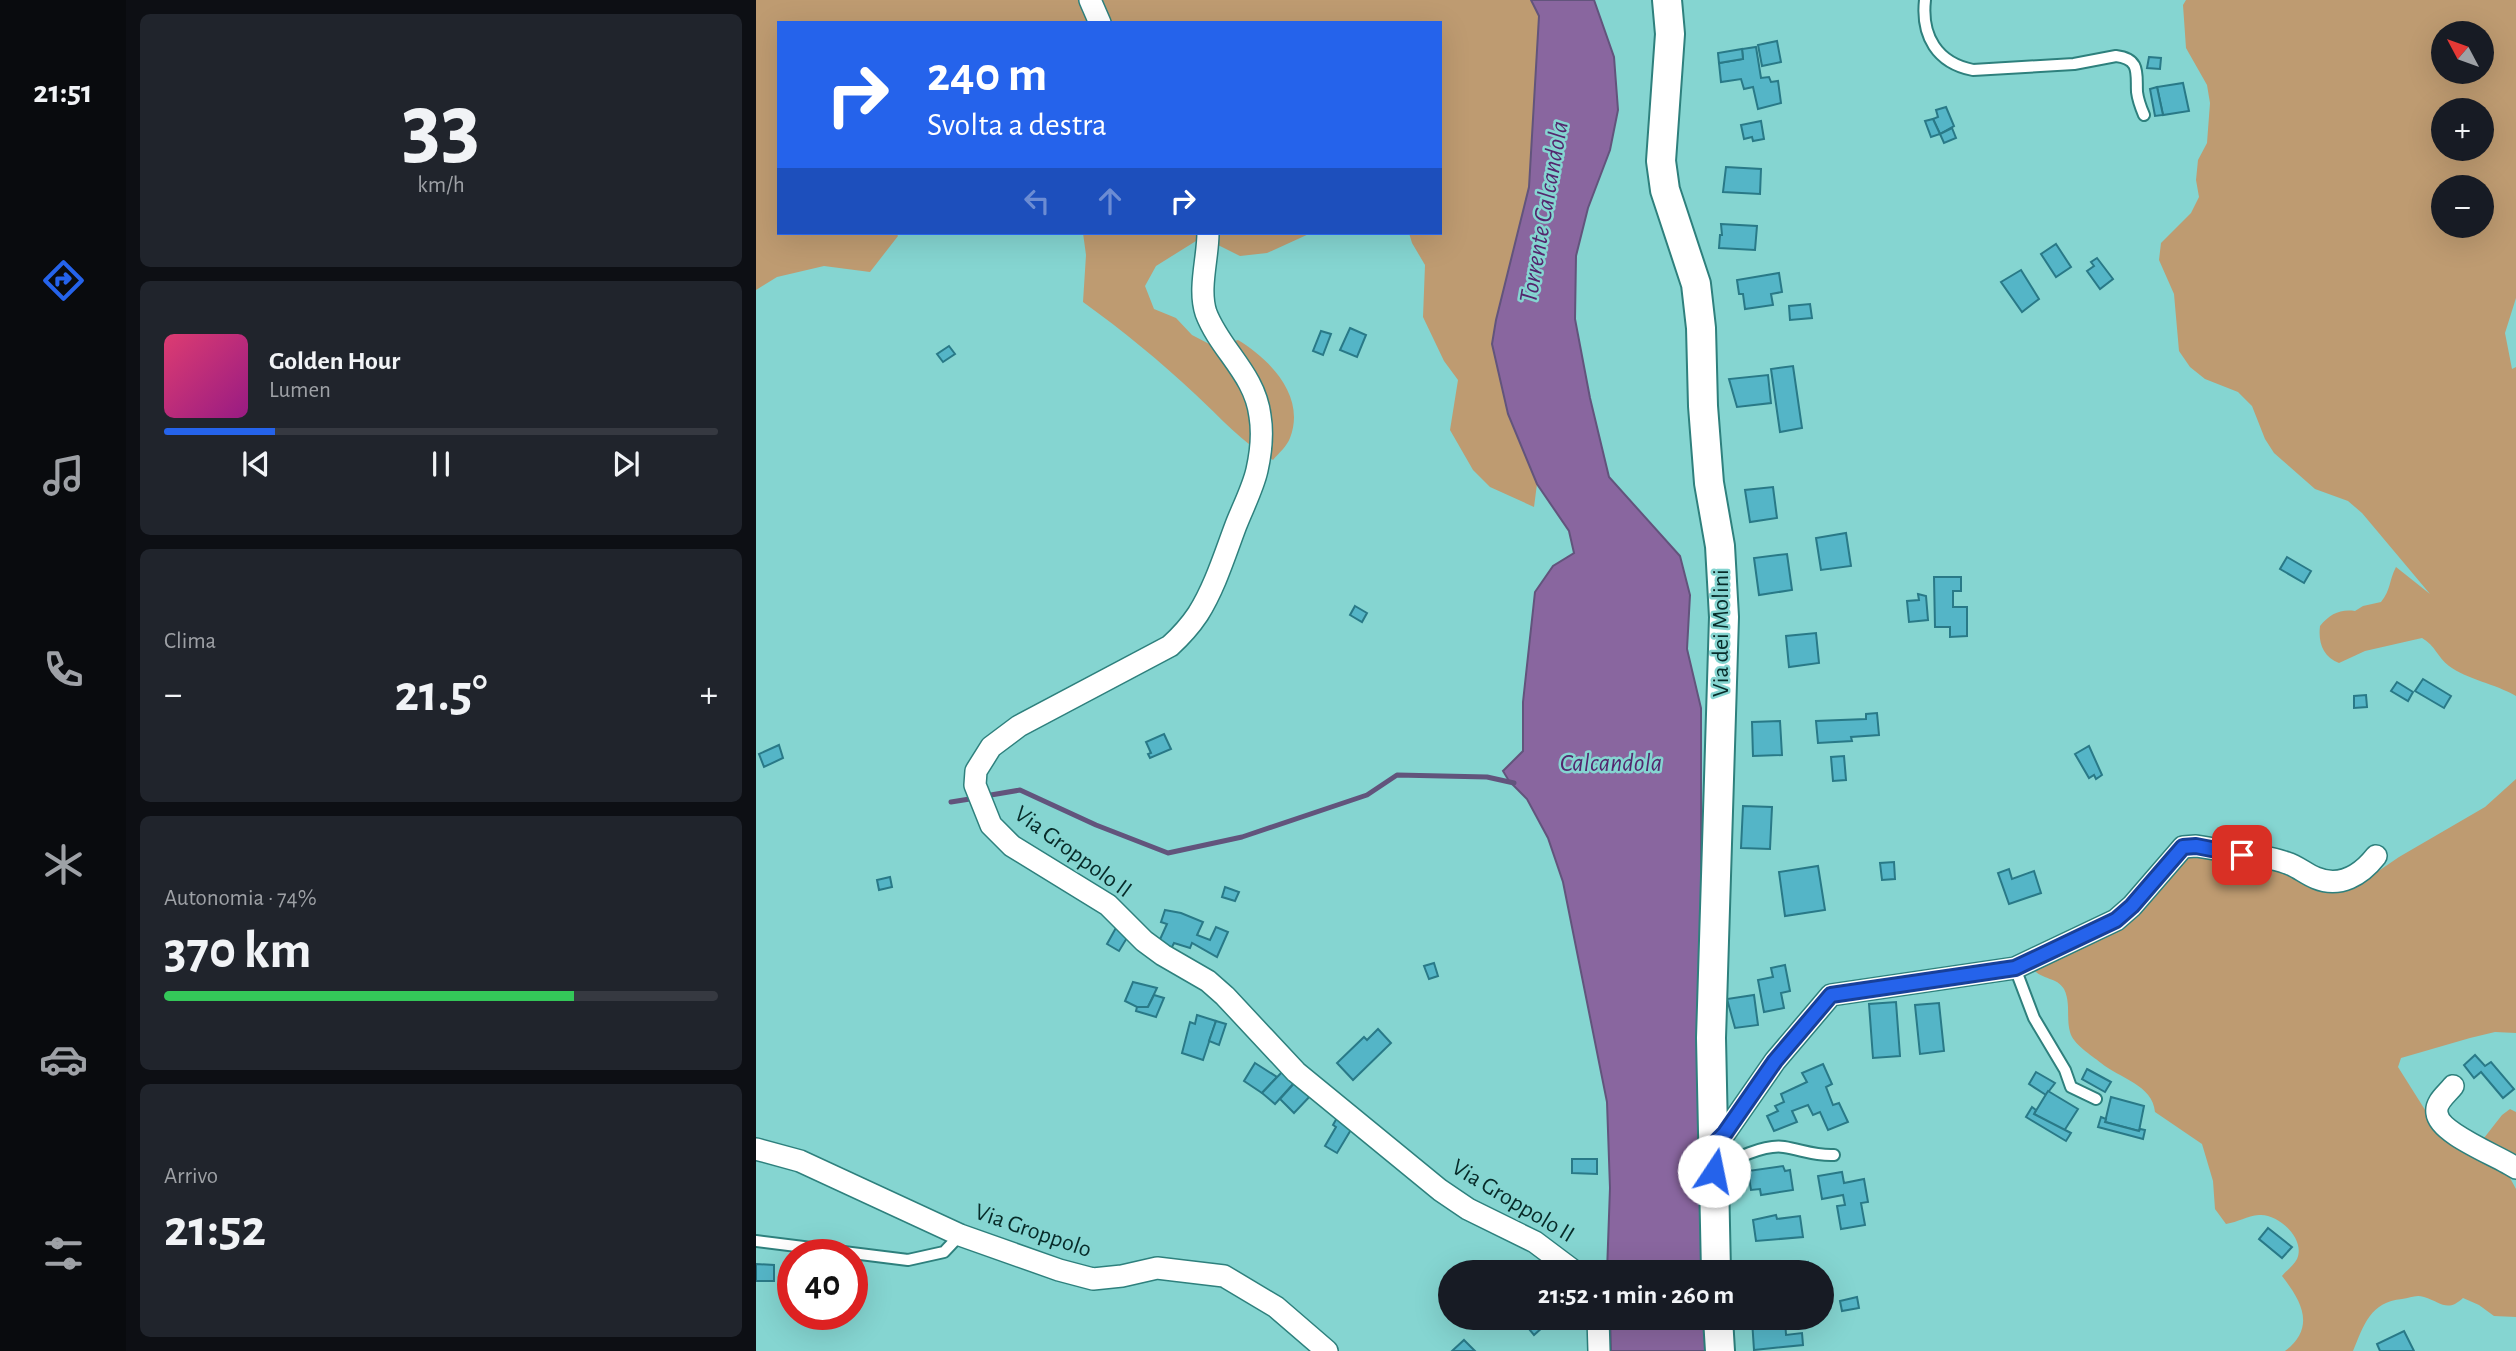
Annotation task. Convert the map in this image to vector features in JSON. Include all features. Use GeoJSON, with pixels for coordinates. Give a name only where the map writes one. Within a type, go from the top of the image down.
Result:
{"type":"FeatureCollection","features":[{"type":"Feature","properties":{"kind":"street"},"geometry":{"type":"LineString","coordinates":[[1090,0],[1099,21]]}},
{"type":"Feature","properties":{"kind":"street","name":"Via dei Molini"},"geometry":{"type":"LineString","coordinates":[[1667,0],[1670,34],[1661,161],[1665,190],[1696,284],[1701,328],[1709,483],[1720,546],[1724,617],[1711,1038],[1716,1260]]}},
{"type":"Feature","properties":{"kind":"street","name":"Via Groppolo II"},"geometry":{"type":"LineString","coordinates":[[1208,235],[1205,310],[1218,339],[1252,384],[1260,415],[1261,448],[1257,472],[1219,570],[1201,610],[1188,629],[1170,646],[1019,726],[991,747],[976,771],[978,794],[991,825],[1012,846],[1108,905],[1144,941],[1208,981],[1296,1072],[1440,1190],[1468,1209],[1535,1242],[1559,1260]]}},
{"type":"Feature","properties":{"kind":"street"},"geometry":{"type":"LineString","coordinates":[[1714,1158],[1725,1133],[1775,1061],[1831,995],[2015,968],[2116,920],[2132,906],[2183,847],[2196,846],[2288,863],[2332,883],[2347,880],[2366,869],[2376,856]]}},
{"type":"Feature","properties":{"kind":"street"},"geometry":{"type":"LineString","coordinates":[[2453,1086],[2440,1101],[2437,1111],[2445,1129],[2516,1168]]}},
{"type":"Feature","properties":{"kind":"street","name":"Via Groppolo"},"geometry":{"type":"LineString","coordinates":[[756,1149],[800,1161],[960,1235],[1059,1270],[1093,1279],[1157,1268],[1224,1276],[1276,1307],[1327,1351]]}},
{"type":"Feature","properties":{"kind":"street"},"geometry":{"type":"LineString","coordinates":[[1598,1330],[1599,1351]]}},
{"type":"Feature","properties":{"kind":"street"},"geometry":{"type":"LineString","coordinates":[[1719,1330],[1720,1351]]}},
{"type":"Feature","properties":{"kind":"lane"},"geometry":{"type":"LineString","coordinates":[[1925,0],[1924,11],[1932,44],[1957,67],[1986,69],[2074,64],[2123,57],[2130,61],[2138,74],[2137,93],[2144,115]]}},
{"type":"Feature","properties":{"kind":"lane"},"geometry":{"type":"LineString","coordinates":[[2015,968],[2034,1018],[2065,1070],[2071,1087],[2096,1099]]}},
{"type":"Feature","properties":{"kind":"lane"},"geometry":{"type":"LineString","coordinates":[[1714,1158],[1731,1160],[1780,1146],[1819,1156],[1834,1155]]}},
{"type":"Feature","properties":{"kind":"lane"},"geometry":{"type":"LineString","coordinates":[[756,1241],[908,1260],[944,1252],[960,1235]]}},
{"type":"Feature","properties":{"kind":"shaded area"},"geometry":{"type":"Polygon","coordinates":[[[756,0],[1531,0],[1539,15],[1529,187],[1492,344],[1508,414],[1537,484],[1534,507],[1490,487],[1473,470],[1450,430],[1458,380],[1444,361],[1423,317],[1425,265],[1410,235],[1442,235],[1442,21],[777,21],[777,235],[898,236],[870,272],[824,266],[777,277],[756,290],[756,0]]]}},
{"type":"Feature","properties":{"kind":"shaded area"},"geometry":{"type":"Polygon","coordinates":[[[2186,0],[2516,0],[2516,298],[2505,333],[2512,369],[2516,367],[2516,696],[2456,671],[2422,638],[2365,651],[2339,663],[2325,653],[2321,644],[2320,626],[2336,613],[2355,611],[2363,606],[2381,602],[2396,567],[2430,594],[2362,513],[2348,501],[2315,489],[2274,453],[2265,439],[2252,406],[2238,392],[2205,379],[2190,367],[2179,351],[2174,294],[2159,260],[2161,243],[2191,213],[2199,197],[2196,180],[2198,160],[2207,143],[2210,103],[2207,85],[2186,48],[2183,5],[2186,0]]]}},
{"type":"Feature","properties":{"kind":"shaded area"},"geometry":{"type":"Polygon","coordinates":[[[1083,235],[1307,235],[1267,253],[1240,256],[1220,246],[1196,241],[1156,266],[1145,286],[1154,309],[1176,318],[1192,335],[1215,347],[1238,340],[1262,358],[1282,381],[1293,408],[1294,423],[1289,441],[1273,460],[1242,438],[1154,358],[1083,302],[1086,255],[1083,235]]]}},
{"type":"Feature","properties":{"kind":"shaded area"},"geometry":{"type":"Polygon","coordinates":[[[2516,779],[2516,1033],[2495,1032],[2470,1038],[2401,1058],[2398,1067],[2439,1132],[2466,1146],[2484,1138],[2510,1109],[2516,1112],[2516,1172],[2510,1178],[2516,1189],[2516,1317],[2494,1316],[2463,1298],[2448,1306],[2416,1296],[2391,1301],[2375,1310],[2365,1324],[2353,1351],[2285,1351],[2295,1342],[2303,1324],[2300,1305],[2282,1276],[2297,1259],[2298,1243],[2294,1236],[2282,1223],[2266,1215],[2226,1224],[2215,1209],[2213,1181],[2202,1144],[2155,1112],[2153,1103],[2142,1089],[2078,1045],[2070,1032],[2064,989],[2033,969],[2125,924],[2140,913],[2189,855],[2285,867],[2358,885],[2399,857],[2485,807],[2516,779]]]}},
{"type":"Feature","properties":{"kind":"water","name":"Calcandola"},"geometry":{"type":"Polygon","coordinates":[[[1531,0],[1594,0],[1614,57],[1618,110],[1610,150],[1588,208],[1576,256],[1575,319],[1609,477],[1680,556],[1690,595],[1687,649],[1701,708],[1701,996],[1706,1260],[1607,1260],[1610,1188],[1607,1102],[1563,882],[1548,838],[1527,799],[1503,771],[1523,751],[1523,702],[1535,592],[1553,566],[1574,553],[1569,531],[1537,484],[1508,414],[1492,344],[1529,187],[1539,16],[1531,0]]]}},
{"type":"Feature","properties":{"kind":"water"},"geometry":{"type":"Polygon","coordinates":[[[1610,1330],[1707,1330],[1707,1351],[1611,1351],[1610,1330]]]}},
{"type":"Feature","properties":{"kind":"building"},"geometry":{"type":"Polygon","coordinates":[[[1777,41],[1781,62],[1762,66],[1758,45],[1777,41]]]}},
{"type":"Feature","properties":{"kind":"building"},"geometry":{"type":"Polygon","coordinates":[[[1756,47],[1761,78],[1769,77],[1771,82],[1778,81],[1781,103],[1758,109],[1753,87],[1744,89],[1741,79],[1721,82],[1719,63],[1743,59],[1742,49],[1756,47]]]}},
{"type":"Feature","properties":{"kind":"building"},"geometry":{"type":"Polygon","coordinates":[[[1742,49],[1743,59],[1719,63],[1718,53],[1742,49]]]}},
{"type":"Feature","properties":{"kind":"building"},"geometry":{"type":"Polygon","coordinates":[[[2149,57],[2161,58],[2160,69],[2147,68],[2149,57]]]}},
{"type":"Feature","properties":{"kind":"building"},"geometry":{"type":"Polygon","coordinates":[[[2183,83],[2189,111],[2163,115],[2157,87],[2183,83]]]}},
{"type":"Feature","properties":{"kind":"building"},"geometry":{"type":"Polygon","coordinates":[[[2157,87],[2163,115],[2155,116],[2150,89],[2157,87]]]}},
{"type":"Feature","properties":{"kind":"building"},"geometry":{"type":"Polygon","coordinates":[[[1946,107],[1954,126],[1940,134],[1933,119],[1938,117],[1936,110],[1946,107]]]}},
{"type":"Feature","properties":{"kind":"building"},"geometry":{"type":"Polygon","coordinates":[[[1933,119],[1940,134],[1931,137],[1925,121],[1933,119]]]}},
{"type":"Feature","properties":{"kind":"building"},"geometry":{"type":"Polygon","coordinates":[[[1761,121],[1764,139],[1744,139],[1741,125],[1761,121]]]}},
{"type":"Feature","properties":{"kind":"building"},"geometry":{"type":"Polygon","coordinates":[[[1952,128],[1956,138],[1944,143],[1940,134],[1952,128]]]}},
{"type":"Feature","properties":{"kind":"building"},"geometry":{"type":"Polygon","coordinates":[[[1726,167],[1761,169],[1760,194],[1723,192],[1726,167]]]}},
{"type":"Feature","properties":{"kind":"building"},"geometry":{"type":"Polygon","coordinates":[[[1721,224],[1757,226],[1755,250],[1719,248],[1721,224]]]}},
{"type":"Feature","properties":{"kind":"building"},"geometry":{"type":"Polygon","coordinates":[[[2056,244],[2071,267],[2056,277],[2041,254],[2056,244]]]}},
{"type":"Feature","properties":{"kind":"building"},"geometry":{"type":"Polygon","coordinates":[[[2097,258],[2113,279],[2100,289],[2087,271],[2094,266],[2091,262],[2097,258]]]}},
{"type":"Feature","properties":{"kind":"building"},"geometry":{"type":"Polygon","coordinates":[[[2021,270],[2039,299],[2022,312],[2001,282],[2021,270]]]}},
{"type":"Feature","properties":{"kind":"building"},"geometry":{"type":"Polygon","coordinates":[[[1779,273],[1782,292],[1771,294],[1773,305],[1745,309],[1737,280],[1779,273]]]}},
{"type":"Feature","properties":{"kind":"building"},"geometry":{"type":"Polygon","coordinates":[[[1810,304],[1812,318],[1790,320],[1789,306],[1810,304]]]}},
{"type":"Feature","properties":{"kind":"building"},"geometry":{"type":"Polygon","coordinates":[[[1350,328],[1366,335],[1357,357],[1340,350],[1350,328]]]}},
{"type":"Feature","properties":{"kind":"building"},"geometry":{"type":"Polygon","coordinates":[[[1321,331],[1331,334],[1323,355],[1313,351],[1321,331]]]}},
{"type":"Feature","properties":{"kind":"building"},"geometry":{"type":"Polygon","coordinates":[[[949,346],[955,354],[943,362],[937,354],[949,346]]]}},
{"type":"Feature","properties":{"kind":"building"},"geometry":{"type":"Polygon","coordinates":[[[1793,366],[1802,428],[1780,432],[1771,369],[1793,366]]]}},
{"type":"Feature","properties":{"kind":"building"},"geometry":{"type":"Polygon","coordinates":[[[1768,375],[1771,403],[1737,407],[1729,379],[1768,375]]]}},
{"type":"Feature","properties":{"kind":"building"},"geometry":{"type":"Polygon","coordinates":[[[1773,487],[1777,518],[1750,522],[1745,490],[1773,487]]]}},
{"type":"Feature","properties":{"kind":"building"},"geometry":{"type":"Polygon","coordinates":[[[1846,533],[1851,566],[1821,570],[1816,538],[1846,533]]]}},
{"type":"Feature","properties":{"kind":"building"},"geometry":{"type":"Polygon","coordinates":[[[1787,554],[1792,590],[1759,595],[1754,558],[1787,554]]]}},
{"type":"Feature","properties":{"kind":"building"},"geometry":{"type":"Polygon","coordinates":[[[2287,557],[2311,571],[2304,583],[2280,569],[2287,557]]]}},
{"type":"Feature","properties":{"kind":"building"},"geometry":{"type":"Polygon","coordinates":[[[1934,577],[1961,577],[1961,591],[1953,591],[1953,607],[1967,607],[1967,636],[1950,637],[1950,627],[1935,627],[1934,577]]]}},
{"type":"Feature","properties":{"kind":"building"},"geometry":{"type":"Polygon","coordinates":[[[1918,594],[1926,596],[1928,620],[1909,622],[1907,601],[1919,600],[1918,594]]]}},
{"type":"Feature","properties":{"kind":"building"},"geometry":{"type":"Polygon","coordinates":[[[1355,606],[1367,613],[1362,622],[1350,615],[1355,606]]]}},
{"type":"Feature","properties":{"kind":"building"},"geometry":{"type":"Polygon","coordinates":[[[1816,633],[1819,663],[1789,667],[1786,636],[1816,633]]]}},
{"type":"Feature","properties":{"kind":"building"},"geometry":{"type":"Polygon","coordinates":[[[2423,679],[2451,696],[2444,708],[2415,691],[2423,679]]]}},
{"type":"Feature","properties":{"kind":"building"},"geometry":{"type":"Polygon","coordinates":[[[2397,682],[2413,692],[2408,701],[2391,691],[2397,682]]]}},
{"type":"Feature","properties":{"kind":"building"},"geometry":{"type":"Polygon","coordinates":[[[2366,695],[2367,707],[2354,708],[2354,696],[2366,695]]]}},
{"type":"Feature","properties":{"kind":"building"},"geometry":{"type":"Polygon","coordinates":[[[1877,713],[1879,735],[1851,737],[1852,741],[1818,743],[1816,721],[1866,719],[1866,714],[1877,713]]]}},
{"type":"Feature","properties":{"kind":"building"},"geometry":{"type":"Polygon","coordinates":[[[1780,721],[1782,755],[1753,756],[1752,722],[1780,721]]]}},
{"type":"Feature","properties":{"kind":"building"},"geometry":{"type":"Polygon","coordinates":[[[1164,734],[1171,749],[1150,758],[1148,754],[1151,753],[1146,742],[1164,734]]]}},
{"type":"Feature","properties":{"kind":"building"},"geometry":{"type":"Polygon","coordinates":[[[779,745],[783,758],[764,767],[759,754],[779,745]]]}},
{"type":"Feature","properties":{"kind":"building"},"geometry":{"type":"Polygon","coordinates":[[[2089,746],[2102,775],[2096,779],[2094,775],[2089,778],[2075,754],[2089,746]]]}},
{"type":"Feature","properties":{"kind":"building"},"geometry":{"type":"Polygon","coordinates":[[[1844,756],[1846,780],[1833,781],[1831,757],[1844,756]]]}},
{"type":"Feature","properties":{"kind":"building"},"geometry":{"type":"Polygon","coordinates":[[[1743,806],[1772,807],[1770,849],[1741,848],[1743,806]]]}},
{"type":"Feature","properties":{"kind":"building"},"geometry":{"type":"Polygon","coordinates":[[[1894,862],[1895,879],[1882,880],[1880,863],[1894,862]]]}},
{"type":"Feature","properties":{"kind":"building"},"geometry":{"type":"Polygon","coordinates":[[[1818,866],[1825,910],[1785,916],[1779,872],[1818,866]]]}},
{"type":"Feature","properties":{"kind":"building"},"geometry":{"type":"Polygon","coordinates":[[[2009,869],[2012,879],[2034,871],[2041,893],[2009,904],[1998,873],[2009,869]]]}},
{"type":"Feature","properties":{"kind":"building"},"geometry":{"type":"Polygon","coordinates":[[[890,877],[892,887],[879,890],[877,880],[890,877]]]}},
{"type":"Feature","properties":{"kind":"building"},"geometry":{"type":"Polygon","coordinates":[[[1225,887],[1239,892],[1235,901],[1222,897],[1225,887]]]}},
{"type":"Feature","properties":{"kind":"building"},"geometry":{"type":"Polygon","coordinates":[[[1165,910],[1203,922],[1197,935],[1210,940],[1216,927],[1228,932],[1217,957],[1192,943],[1190,948],[1174,943],[1170,951],[1157,946],[1167,924],[1161,922],[1165,910]]]}},
{"type":"Feature","properties":{"kind":"building"},"geometry":{"type":"Polygon","coordinates":[[[1117,926],[1130,933],[1119,951],[1107,944],[1117,926]]]}},
{"type":"Feature","properties":{"kind":"building"},"geometry":{"type":"Polygon","coordinates":[[[1434,963],[1438,976],[1429,979],[1424,966],[1434,963]]]}},
{"type":"Feature","properties":{"kind":"building"},"geometry":{"type":"Polygon","coordinates":[[[1785,965],[1790,991],[1781,993],[1784,1008],[1764,1012],[1758,980],[1773,977],[1771,968],[1785,965]]]}},
{"type":"Feature","properties":{"kind":"building"},"geometry":{"type":"Polygon","coordinates":[[[1133,982],[1157,988],[1148,1007],[1137,1007],[1125,1001],[1133,982]]]}},
{"type":"Feature","properties":{"kind":"building"},"geometry":{"type":"Polygon","coordinates":[[[1154,995],[1164,998],[1156,1017],[1136,1011],[1137,1007],[1148,1007],[1154,995]]]}},
{"type":"Feature","properties":{"kind":"building"},"geometry":{"type":"Polygon","coordinates":[[[1754,995],[1758,1025],[1735,1028],[1727,999],[1754,995]]]}},
{"type":"Feature","properties":{"kind":"building"},"geometry":{"type":"Polygon","coordinates":[[[1896,1002],[1900,1056],[1873,1058],[1869,1004],[1896,1002]]]}},
{"type":"Feature","properties":{"kind":"building"},"geometry":{"type":"Polygon","coordinates":[[[1939,1003],[1944,1051],[1920,1054],[1915,1005],[1939,1003]]]}},
{"type":"Feature","properties":{"kind":"building"},"geometry":{"type":"Polygon","coordinates":[[[1197,1015],[1216,1021],[1203,1060],[1182,1053],[1190,1022],[1195,1024],[1197,1015]]]}},
{"type":"Feature","properties":{"kind":"building"},"geometry":{"type":"Polygon","coordinates":[[[1216,1021],[1226,1024],[1219,1045],[1209,1041],[1216,1021]]]}},
{"type":"Feature","properties":{"kind":"building"},"geometry":{"type":"Polygon","coordinates":[[[1378,1029],[1391,1043],[1353,1080],[1337,1063],[1364,1037],[1367,1040],[1378,1029]]]}},
{"type":"Feature","properties":{"kind":"building"},"geometry":{"type":"Polygon","coordinates":[[[2475,1055],[2485,1066],[2491,1062],[2514,1089],[2503,1098],[2481,1072],[2474,1078],[2464,1065],[2475,1055]]]}},
{"type":"Feature","properties":{"kind":"building"},"geometry":{"type":"Polygon","coordinates":[[[1255,1063],[1277,1077],[1262,1093],[1244,1081],[1255,1063]]]}},
{"type":"Feature","properties":{"kind":"building"},"geometry":{"type":"Polygon","coordinates":[[[1823,1064],[1832,1084],[1826,1087],[1833,1105],[1839,1103],[1848,1122],[1828,1130],[1820,1112],[1813,1115],[1808,1105],[1792,1111],[1797,1122],[1774,1131],[1767,1116],[1778,1111],[1775,1106],[1784,1102],[1781,1094],[1807,1082],[1802,1073],[1823,1064]]]}},
{"type":"Feature","properties":{"kind":"building"},"geometry":{"type":"Polygon","coordinates":[[[2087,1069],[2111,1082],[2105,1092],[2082,1079],[2087,1069]]]}},
{"type":"Feature","properties":{"kind":"building"},"geometry":{"type":"Polygon","coordinates":[[[1282,1072],[1294,1083],[1275,1104],[1262,1093],[1282,1072]]]}},
{"type":"Feature","properties":{"kind":"building"},"geometry":{"type":"Polygon","coordinates":[[[2036,1072],[2055,1083],[2046,1095],[2029,1084],[2036,1072]]]}},
{"type":"Feature","properties":{"kind":"building"},"geometry":{"type":"Polygon","coordinates":[[[1298,1079],[1313,1093],[1294,1113],[1280,1099],[1298,1079]]]}},
{"type":"Feature","properties":{"kind":"building"},"geometry":{"type":"Polygon","coordinates":[[[2048,1091],[2078,1109],[2064,1131],[2034,1114],[2048,1091]]]}},
{"type":"Feature","properties":{"kind":"building"},"geometry":{"type":"Polygon","coordinates":[[[2111,1097],[2144,1106],[2139,1131],[2105,1122],[2111,1097]]]}},
{"type":"Feature","properties":{"kind":"building"},"geometry":{"type":"Polygon","coordinates":[[[2032,1107],[2036,1110],[2034,1114],[2071,1133],[2066,1141],[2026,1117],[2032,1107]]]}},
{"type":"Feature","properties":{"kind":"building"},"geometry":{"type":"Polygon","coordinates":[[[1339,1114],[1355,1123],[1337,1153],[1325,1146],[1336,1127],[1333,1125],[1339,1114]]]}},
{"type":"Feature","properties":{"kind":"building"},"geometry":{"type":"Polygon","coordinates":[[[2101,1117],[2106,1119],[2105,1122],[2139,1131],[2145,1130],[2143,1139],[2098,1127],[2101,1117]]]}},
{"type":"Feature","properties":{"kind":"building"},"geometry":{"type":"Polygon","coordinates":[[[1572,1159],[1597,1159],[1597,1174],[1572,1173],[1572,1159]]]}},
{"type":"Feature","properties":{"kind":"building"},"geometry":{"type":"Polygon","coordinates":[[[1783,1166],[1785,1171],[1790,1170],[1793,1190],[1761,1195],[1760,1189],[1751,1190],[1748,1171],[1783,1166]]]}},
{"type":"Feature","properties":{"kind":"building"},"geometry":{"type":"Polygon","coordinates":[[[1745,1170],[1747,1183],[1735,1185],[1734,1172],[1745,1170]]]}},
{"type":"Feature","properties":{"kind":"building"},"geometry":{"type":"Polygon","coordinates":[[[1842,1172],[1844,1183],[1864,1179],[1868,1202],[1861,1203],[1865,1225],[1841,1229],[1837,1206],[1845,1205],[1843,1195],[1822,1199],[1818,1176],[1842,1172]]]}},
{"type":"Feature","properties":{"kind":"building"},"geometry":{"type":"Polygon","coordinates":[[[1776,1215],[1777,1219],[1800,1216],[1803,1237],[1756,1241],[1753,1220],[1776,1215]]]}},
{"type":"Feature","properties":{"kind":"building"},"geometry":{"type":"Polygon","coordinates":[[[2268,1228],[2292,1247],[2282,1258],[2259,1239],[2268,1228]]]}},
{"type":"Feature","properties":{"kind":"building"},"geometry":{"type":"Polygon","coordinates":[[[756,1264],[774,1265],[774,1281],[756,1281],[756,1264]]]}},
{"type":"Feature","properties":{"kind":"building"},"geometry":{"type":"Polygon","coordinates":[[[1857,1297],[1859,1308],[1842,1311],[1840,1301],[1857,1297]]]}},
{"type":"Feature","properties":{"kind":"building"},"geometry":{"type":"Polygon","coordinates":[[[1753,1330],[1786,1330],[1786,1335],[1802,1333],[1803,1345],[1754,1350],[1753,1330]]]}},
{"type":"Feature","properties":{"kind":"building"},"geometry":{"type":"Polygon","coordinates":[[[2404,1331],[2414,1351],[2380,1351],[2377,1344],[2404,1331]]]}},
{"type":"Feature","properties":{"kind":"building"},"geometry":{"type":"Polygon","coordinates":[[[1464,1340],[1475,1351],[1452,1351],[1464,1340]]]}},
{"type":"Feature","properties":{"kind":"waterway"},"geometry":{"type":"LineString","coordinates":[[985,796],[1020,790],[1096,825],[1168,853],[1242,837],[1367,795],[1397,775],[1487,777],[1514,783]]}},
{"type":"Feature","properties":{"kind":"waterway"},"geometry":{"type":"LineString","coordinates":[[951,802],[976,798]]}},
{"type":"Feature","properties":{"kind":"route"},"geometry":{"type":"LineString","coordinates":[[1714,1171],[1714,1144],[1725,1133],[1775,1061],[1831,995],[2015,968],[2116,920],[2132,906],[2183,847],[2196,846],[2242,855]]}},
{"type":"Feature","properties":{"kind":"water label","name":"Torrente Calcandola"},"geometry":{"type":"Point","coordinates":[1544,212]}}]}
